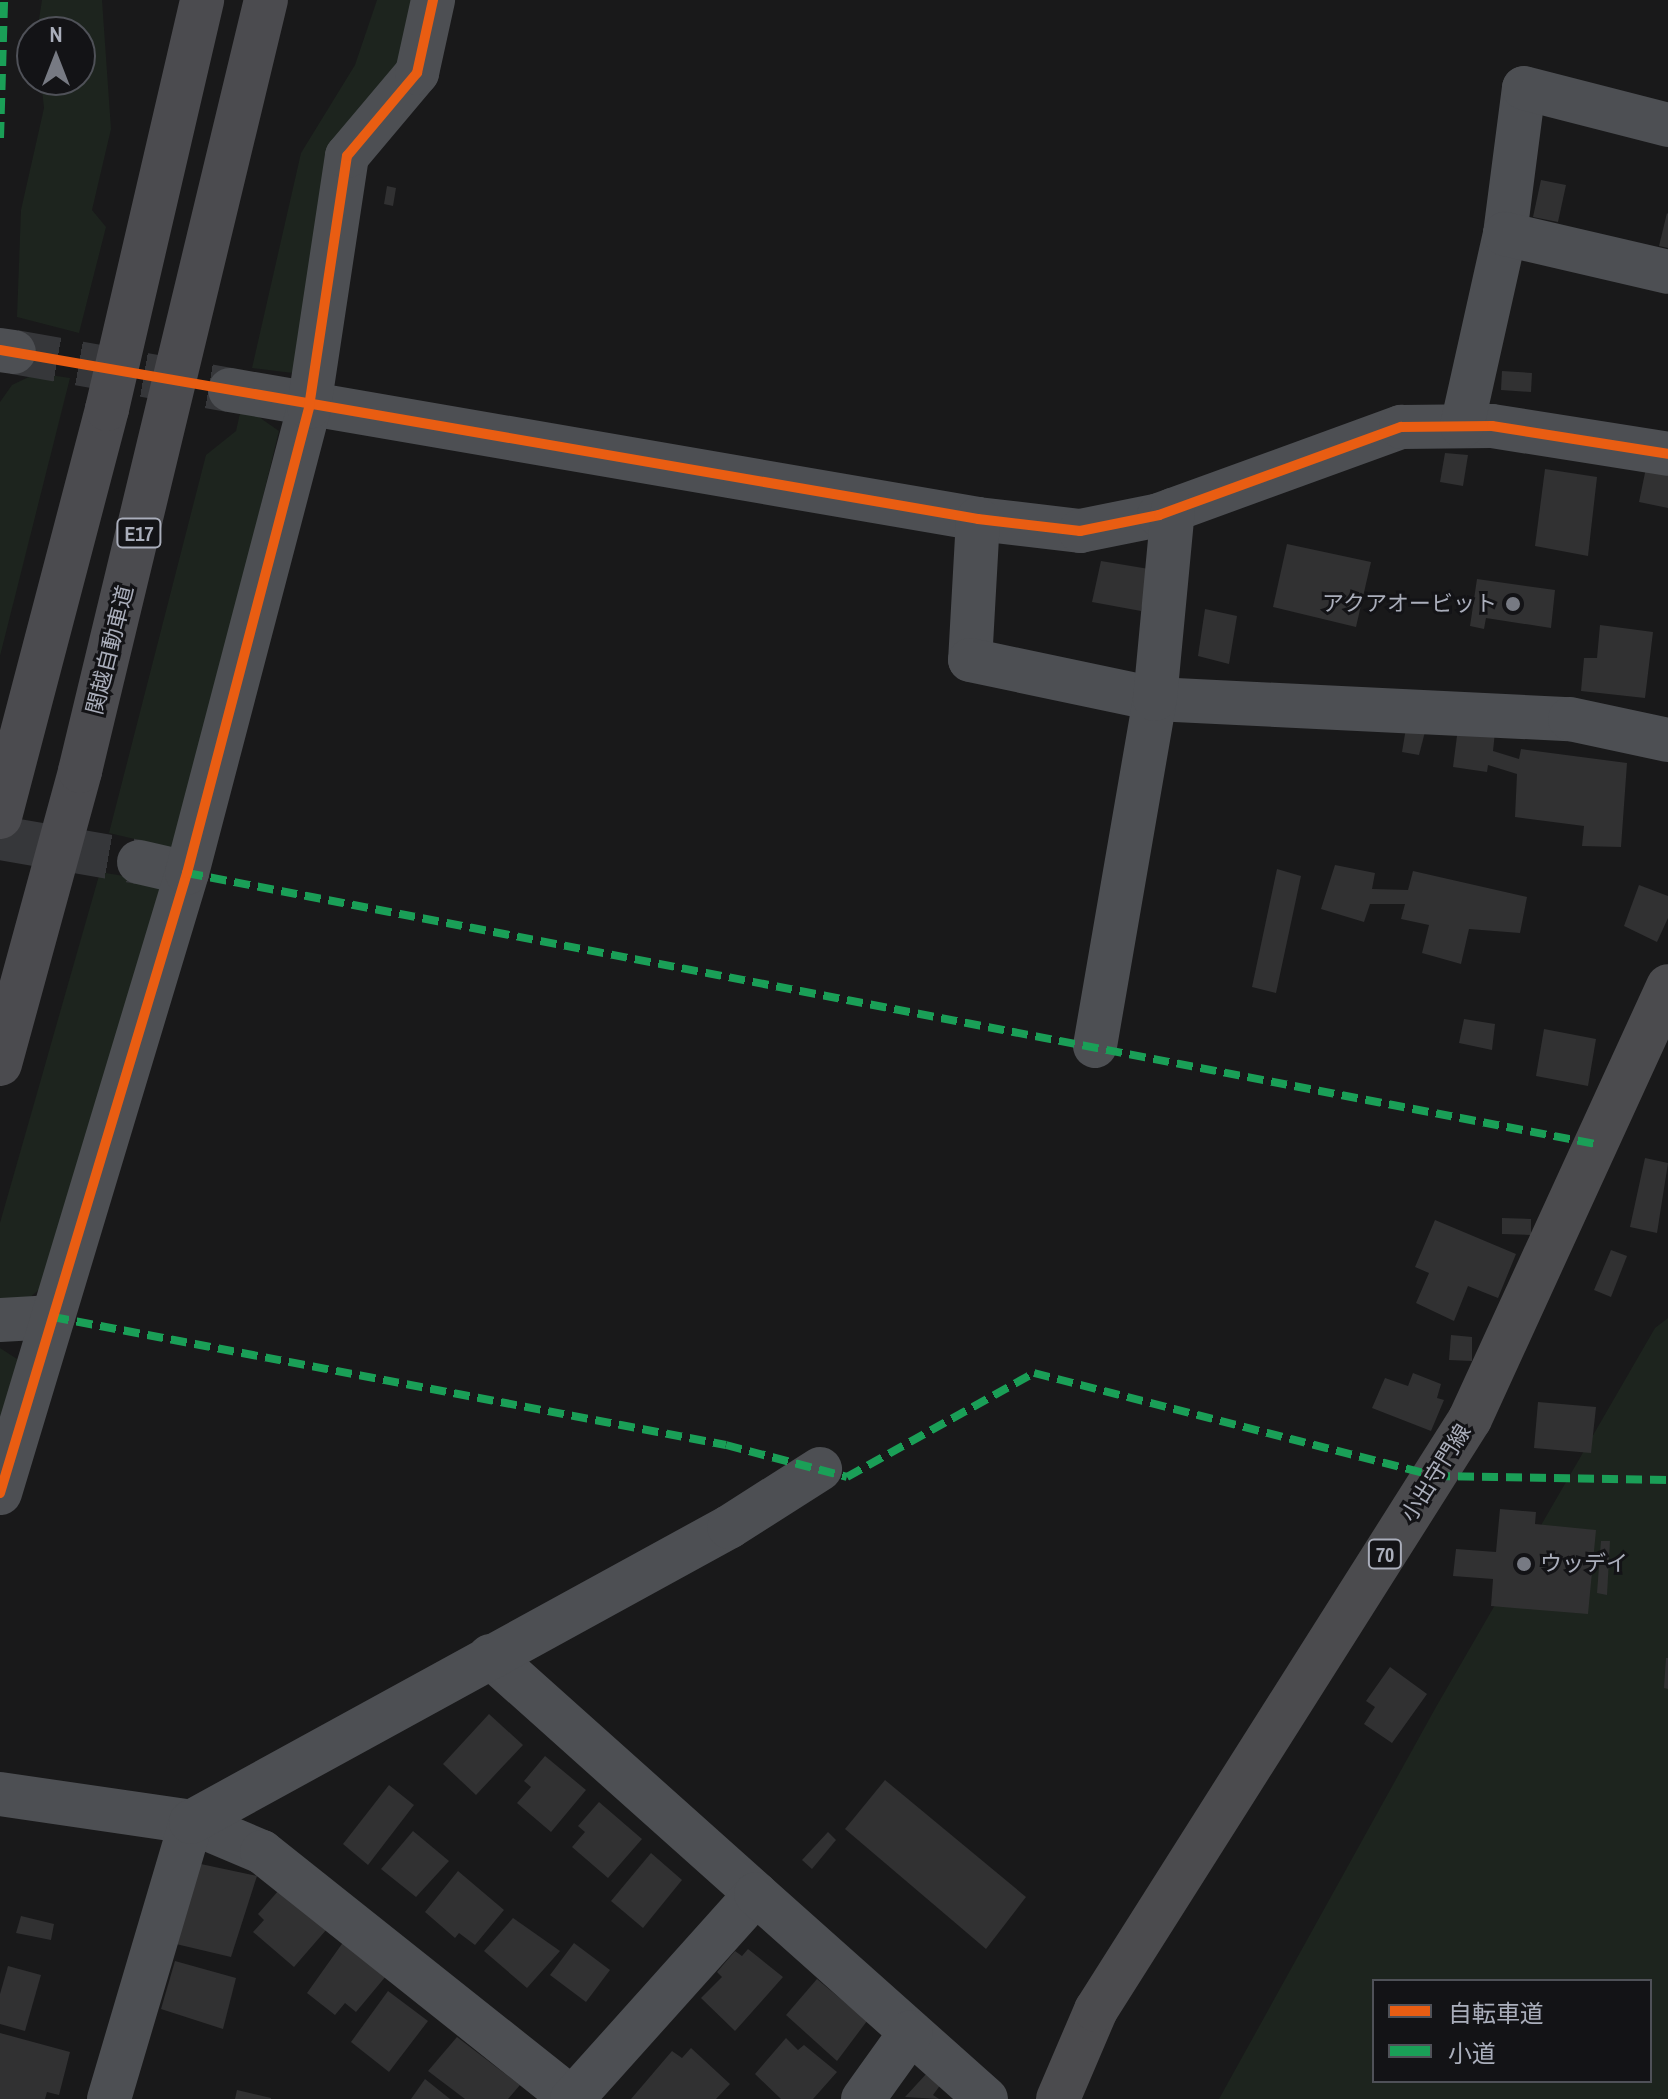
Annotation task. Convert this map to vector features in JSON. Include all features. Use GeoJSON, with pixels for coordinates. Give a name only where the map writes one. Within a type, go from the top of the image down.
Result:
{"type":"FeatureCollection","features":[{"type":"Feature","properties":{"kind":"highway"},"geometry":{"type":"LineString","coordinates":[[0,817],[107,409],[202,0]]}},
{"type":"Feature","properties":{"kind":"highway","name":"関越自動車道"},"geometry":{"type":"LineString","coordinates":[[0,1064],[80,771],[266,0]]}},
{"type":"Feature","properties":{"kind":"main road","name":"小出守門線"},"geometry":{"type":"LineString","coordinates":[[1058,2099],[1096,2010],[1470,1419],[1668,986]]}},
{"type":"Feature","properties":{"kind":"street"},"geometry":{"type":"LineString","coordinates":[[0,1493],[187,873],[309,407],[347,156],[417,73],[433,0]]}},
{"type":"Feature","properties":{"kind":"street"},"geometry":{"type":"LineString","coordinates":[[1462,426],[1505,234],[1524,88],[1668,125]]}},
{"type":"Feature","properties":{"kind":"street"},"geometry":{"type":"LineString","coordinates":[[1505,234],[1668,272]]}},
{"type":"Feature","properties":{"kind":"street"},"geometry":{"type":"LineString","coordinates":[[230,390],[309,407],[978,519],[1080,531],[1173,510],[1401,427],[1492,426],[1668,454]]}},
{"type":"Feature","properties":{"kind":"street"},"geometry":{"type":"LineString","coordinates":[[1095,1046],[1155,699],[1173,510]]}},
{"type":"Feature","properties":{"kind":"street"},"geometry":{"type":"LineString","coordinates":[[978,519],[970,660],[1155,699],[1570,719],[1668,740]]}},
{"type":"Feature","properties":{"kind":"street"},"geometry":{"type":"LineString","coordinates":[[139,862],[187,873]]}},
{"type":"Feature","properties":{"kind":"street"},"geometry":{"type":"LineString","coordinates":[[0,1320],[53,1317]]}},
{"type":"Feature","properties":{"kind":"street"},"geometry":{"type":"LineString","coordinates":[[109,2099],[191,1822],[729,1527],[820,1469]]}},
{"type":"Feature","properties":{"kind":"street"},"geometry":{"type":"LineString","coordinates":[[490,1656],[986,2099]]}},
{"type":"Feature","properties":{"kind":"street"},"geometry":{"type":"LineString","coordinates":[[0,1794],[191,1822],[262,1852],[572,2099],[756,1894]]}},
{"type":"Feature","properties":{"kind":"street"},"geometry":{"type":"LineString","coordinates":[[863,2099],[911,2032]]}},
{"type":"Feature","properties":{"kind":"shaded area"},"geometry":{"type":"Polygon","coordinates":[[[42,0],[102,0],[111,129],[92,210],[106,227],[79,333],[17,317],[21,210],[44,108],[43,96],[96,96],[96,16],[40,16],[42,0]]]}},
{"type":"Feature","properties":{"kind":"shaded area"},"geometry":{"type":"Polygon","coordinates":[[[377,0],[426,0],[414,44],[344,154],[293,373],[252,368],[301,153],[355,65],[377,0]]]}},
{"type":"Feature","properties":{"kind":"shaded area"},"geometry":{"type":"Polygon","coordinates":[[[37,373],[70,378],[0,656],[0,402],[12,385],[37,373]]]}},
{"type":"Feature","properties":{"kind":"shaded area"},"geometry":{"type":"Polygon","coordinates":[[[240,413],[256,415],[279,431],[177,849],[109,833],[206,455],[236,431],[240,413]]]}},
{"type":"Feature","properties":{"kind":"shaded area"},"geometry":{"type":"Polygon","coordinates":[[[100,872],[153,881],[166,892],[51,1279],[27,1300],[0,1300],[0,1223],[100,872]]]}},
{"type":"Feature","properties":{"kind":"shaded area"},"geometry":{"type":"Polygon","coordinates":[[[1668,1318],[1668,2099],[1219,2099],[1436,1707],[1655,1328],[1668,1318]]]}},
{"type":"Feature","properties":{"kind":"shaded area"},"geometry":{"type":"Polygon","coordinates":[[[0,1348],[17,1359],[21,1373],[0,1436],[0,1348]]]}},
{"type":"Feature","properties":{"kind":"building"},"geometry":{"type":"Polygon","coordinates":[[[1541,180],[1566,185],[1558,222],[1533,217],[1541,180]]]}},
{"type":"Feature","properties":{"kind":"building"},"geometry":{"type":"Polygon","coordinates":[[[387,186],[396,188],[393,206],[384,204],[387,186]]]}},
{"type":"Feature","properties":{"kind":"building"},"geometry":{"type":"Polygon","coordinates":[[[1668,214],[1668,248],[1659,246],[1668,214]]]}},
{"type":"Feature","properties":{"kind":"building"},"geometry":{"type":"Polygon","coordinates":[[[1502,371],[1532,373],[1531,392],[1501,390],[1502,371]]]}},
{"type":"Feature","properties":{"kind":"building"},"geometry":{"type":"Polygon","coordinates":[[[1445,453],[1468,455],[1463,486],[1440,482],[1445,453]]]}},
{"type":"Feature","properties":{"kind":"building"},"geometry":{"type":"Polygon","coordinates":[[[1646,468],[1668,473],[1668,508],[1639,502],[1646,468]]]}},
{"type":"Feature","properties":{"kind":"building"},"geometry":{"type":"Polygon","coordinates":[[[1545,469],[1597,477],[1588,556],[1535,546],[1545,469]]]}},
{"type":"Feature","properties":{"kind":"building"},"geometry":{"type":"Polygon","coordinates":[[[1287,544],[1371,562],[1356,627],[1273,607],[1287,544]]]}},
{"type":"Feature","properties":{"kind":"building"},"geometry":{"type":"Polygon","coordinates":[[[1101,561],[1149,569],[1141,611],[1092,602],[1101,561]]]}},
{"type":"Feature","properties":{"kind":"building","name":"アクアオービット"},"geometry":{"type":"Polygon","coordinates":[[[1477,579],[1555,590],[1551,628],[1486,618],[1484,629],[1470,626],[1477,579]]]}},
{"type":"Feature","properties":{"kind":"building"},"geometry":{"type":"Polygon","coordinates":[[[1205,609],[1237,616],[1229,664],[1198,656],[1205,609]]]}},
{"type":"Feature","properties":{"kind":"building"},"geometry":{"type":"Polygon","coordinates":[[[1600,625],[1653,632],[1645,698],[1581,691],[1584,658],[1597,658],[1600,625]]]}},
{"type":"Feature","properties":{"kind":"building"},"geometry":{"type":"Polygon","coordinates":[[[1407,722],[1427,724],[1419,755],[1402,752],[1407,722]]]}},
{"type":"Feature","properties":{"kind":"building"},"geometry":{"type":"Polygon","coordinates":[[[1458,728],[1495,732],[1493,751],[1519,759],[1521,749],[1627,763],[1621,847],[1582,846],[1584,826],[1515,817],[1517,774],[1488,765],[1487,772],[1453,767],[1458,728]]]}},
{"type":"Feature","properties":{"kind":"building"},"geometry":{"type":"Polygon","coordinates":[[[1335,865],[1375,873],[1372,889],[1408,890],[1413,871],[1527,897],[1520,933],[1469,929],[1461,964],[1422,953],[1429,925],[1401,919],[1405,904],[1370,904],[1364,922],[1321,909],[1335,865]]]}},
{"type":"Feature","properties":{"kind":"building"},"geometry":{"type":"Polygon","coordinates":[[[1277,869],[1301,876],[1276,993],[1252,987],[1277,869]]]}},
{"type":"Feature","properties":{"kind":"building"},"geometry":{"type":"Polygon","coordinates":[[[1639,885],[1668,896],[1668,918],[1657,942],[1624,926],[1639,885]]]}},
{"type":"Feature","properties":{"kind":"building"},"geometry":{"type":"Polygon","coordinates":[[[1464,1019],[1495,1024],[1492,1050],[1459,1043],[1464,1019]]]}},
{"type":"Feature","properties":{"kind":"building"},"geometry":{"type":"Polygon","coordinates":[[[1544,1029],[1596,1039],[1588,1086],[1536,1076],[1544,1029]]]}},
{"type":"Feature","properties":{"kind":"building"},"geometry":{"type":"Polygon","coordinates":[[[1645,1158],[1668,1163],[1657,1233],[1630,1227],[1645,1158]]]}},
{"type":"Feature","properties":{"kind":"building"},"geometry":{"type":"Polygon","coordinates":[[[1502,1218],[1531,1219],[1531,1235],[1502,1234],[1502,1218]]]}},
{"type":"Feature","properties":{"kind":"building"},"geometry":{"type":"Polygon","coordinates":[[[1435,1220],[1516,1254],[1498,1298],[1468,1286],[1454,1321],[1416,1303],[1429,1273],[1415,1267],[1435,1220]]]}},
{"type":"Feature","properties":{"kind":"building"},"geometry":{"type":"Polygon","coordinates":[[[1611,1250],[1627,1256],[1611,1297],[1594,1290],[1611,1250]]]}},
{"type":"Feature","properties":{"kind":"building"},"geometry":{"type":"Polygon","coordinates":[[[1451,1335],[1472,1337],[1472,1361],[1449,1360],[1451,1335]]]}},
{"type":"Feature","properties":{"kind":"building"},"geometry":{"type":"Polygon","coordinates":[[[1413,1373],[1441,1384],[1437,1398],[1444,1400],[1431,1431],[1372,1408],[1385,1378],[1408,1386],[1413,1373]]]}},
{"type":"Feature","properties":{"kind":"building"},"geometry":{"type":"Polygon","coordinates":[[[1538,1402],[1596,1407],[1591,1453],[1534,1448],[1538,1402]]]}},
{"type":"Feature","properties":{"kind":"building","name":"ウッデイ"},"geometry":{"type":"Polygon","coordinates":[[[1500,1509],[1536,1512],[1535,1524],[1596,1530],[1588,1614],[1491,1606],[1493,1579],[1453,1576],[1456,1549],[1496,1552],[1500,1509]]]}},
{"type":"Feature","properties":{"kind":"building"},"geometry":{"type":"Polygon","coordinates":[[[1601,1541],[1610,1541],[1607,1595],[1597,1593],[1601,1541]]]}},
{"type":"Feature","properties":{"kind":"building"},"geometry":{"type":"Polygon","coordinates":[[[1668,1658],[1668,1689],[1664,1688],[1668,1658]]]}},
{"type":"Feature","properties":{"kind":"building"},"geometry":{"type":"Polygon","coordinates":[[[1390,1667],[1427,1694],[1392,1743],[1364,1724],[1375,1707],[1366,1701],[1390,1667]]]}},
{"type":"Feature","properties":{"kind":"building"},"geometry":{"type":"Polygon","coordinates":[[[489,1714],[523,1745],[476,1795],[443,1764],[489,1714]]]}},
{"type":"Feature","properties":{"kind":"building"},"geometry":{"type":"Polygon","coordinates":[[[545,1756],[586,1790],[551,1832],[517,1803],[531,1787],[524,1781],[545,1756]]]}},
{"type":"Feature","properties":{"kind":"building"},"geometry":{"type":"Polygon","coordinates":[[[885,1780],[1026,1897],[986,1949],[845,1829],[885,1780]]]}},
{"type":"Feature","properties":{"kind":"building"},"geometry":{"type":"Polygon","coordinates":[[[389,1785],[414,1805],[368,1865],[343,1844],[389,1785]]]}},
{"type":"Feature","properties":{"kind":"building"},"geometry":{"type":"Polygon","coordinates":[[[599,1802],[642,1839],[608,1878],[572,1847],[585,1832],[578,1826],[599,1802]]]}},
{"type":"Feature","properties":{"kind":"building"},"geometry":{"type":"Polygon","coordinates":[[[413,1831],[449,1861],[416,1897],[381,1869],[413,1831]]]}},
{"type":"Feature","properties":{"kind":"building"},"geometry":{"type":"Polygon","coordinates":[[[828,1832],[836,1840],[812,1869],[802,1860],[828,1832]]]}},
{"type":"Feature","properties":{"kind":"building"},"geometry":{"type":"Polygon","coordinates":[[[651,1853],[682,1880],[643,1928],[611,1901],[651,1853]]]}},
{"type":"Feature","properties":{"kind":"building"},"geometry":{"type":"Polygon","coordinates":[[[196,1863],[257,1876],[231,1957],[176,1944],[196,1863]]]}},
{"type":"Feature","properties":{"kind":"building"},"geometry":{"type":"Polygon","coordinates":[[[458,1871],[504,1910],[475,1945],[459,1933],[455,1938],[425,1912],[458,1871]]]}},
{"type":"Feature","properties":{"kind":"building"},"geometry":{"type":"Polygon","coordinates":[[[286,1882],[333,1922],[294,1967],[253,1932],[264,1920],[258,1914],[286,1882]]]}},
{"type":"Feature","properties":{"kind":"building"},"geometry":{"type":"Polygon","coordinates":[[[21,1916],[54,1924],[51,1940],[16,1933],[21,1916]]]}},
{"type":"Feature","properties":{"kind":"building"},"geometry":{"type":"Polygon","coordinates":[[[513,1918],[560,1951],[527,1988],[484,1951],[513,1918]]]}},
{"type":"Feature","properties":{"kind":"building"},"geometry":{"type":"Polygon","coordinates":[[[344,1941],[386,1976],[356,2012],[345,2003],[335,2015],[307,1993],[344,1941]]]}},
{"type":"Feature","properties":{"kind":"building"},"geometry":{"type":"Polygon","coordinates":[[[574,1943],[610,1970],[586,2002],[550,1975],[574,1943]]]}},
{"type":"Feature","properties":{"kind":"building"},"geometry":{"type":"Polygon","coordinates":[[[748,1949],[783,1977],[735,2031],[701,1998],[722,1977],[717,1972],[735,1951],[742,1956],[748,1949]]]}},
{"type":"Feature","properties":{"kind":"building"},"geometry":{"type":"Polygon","coordinates":[[[175,1961],[236,1978],[223,2029],[161,2009],[175,1961]]]}},
{"type":"Feature","properties":{"kind":"building"},"geometry":{"type":"Polygon","coordinates":[[[8,1966],[41,1975],[25,2031],[0,2024],[0,1994],[8,1966]]]}},
{"type":"Feature","properties":{"kind":"building"},"geometry":{"type":"Polygon","coordinates":[[[817,1979],[867,2021],[837,2061],[786,2015],[817,1979]]]}},
{"type":"Feature","properties":{"kind":"building"},"geometry":{"type":"Polygon","coordinates":[[[388,1991],[428,2021],[389,2072],[351,2042],[388,1991]]]}},
{"type":"Feature","properties":{"kind":"building"},"geometry":{"type":"Polygon","coordinates":[[[0,2033],[70,2052],[59,2095],[47,2092],[45,2099],[0,2099],[0,2033]]]}},
{"type":"Feature","properties":{"kind":"building"},"geometry":{"type":"Polygon","coordinates":[[[457,2037],[520,2085],[508,2099],[465,2099],[428,2071],[457,2037]]]}},
{"type":"Feature","properties":{"kind":"building"},"geometry":{"type":"Polygon","coordinates":[[[786,2038],[798,2050],[804,2045],[837,2072],[813,2099],[781,2099],[755,2074],[786,2038]]]}},
{"type":"Feature","properties":{"kind":"building"},"geometry":{"type":"Polygon","coordinates":[[[691,2048],[730,2084],[716,2099],[631,2099],[672,2051],[682,2058],[691,2048]]]}},
{"type":"Feature","properties":{"kind":"building"},"geometry":{"type":"Polygon","coordinates":[[[928,2072],[941,2084],[933,2095],[939,2099],[905,2097],[928,2072]]]}},
{"type":"Feature","properties":{"kind":"building"},"geometry":{"type":"Polygon","coordinates":[[[425,2079],[450,2099],[411,2099],[425,2079]]]}},
{"type":"Feature","properties":{"kind":"building"},"geometry":{"type":"Polygon","coordinates":[[[237,2090],[271,2098],[271,2099],[235,2099],[237,2090]]]}},
{"type":"Feature","properties":{"kind":"tunnel"},"geometry":{"type":"LineString","coordinates":[[14,352],[230,390]]}},
{"type":"Feature","properties":{"kind":"tunnel"},"geometry":{"type":"LineString","coordinates":[[0,838],[139,862]]}},
{"type":"Feature","properties":{"kind":"marked path"},"geometry":{"type":"LineString","coordinates":[[0,138],[4,0]]}},
{"type":"Feature","properties":{"kind":"marked path"},"geometry":{"type":"LineString","coordinates":[[187,873],[1596,1144]]}},
{"type":"Feature","properties":{"kind":"marked path"},"geometry":{"type":"LineString","coordinates":[[53,1317],[726,1445],[847,1477],[1034,1373],[1434,1476],[1668,1480]]}},
{"type":"Feature","properties":{"kind":"cycle path"},"geometry":{"type":"LineString","coordinates":[[0,1493],[187,873],[309,407],[347,156],[417,73],[433,0]]}},
{"type":"Feature","properties":{"kind":"cycle path"},"geometry":{"type":"LineString","coordinates":[[0,350],[978,519],[1080,531],[1159,515],[1401,427],[1492,426],[1668,454]]}},
{"type":"Feature","properties":{"kind":"place","name":"アクアオービット"},"geometry":{"type":"Point","coordinates":[1513,604]}},
{"type":"Feature","properties":{"kind":"place","name":"ウッデイ"},"geometry":{"type":"Point","coordinates":[1524,1564]}}]}
